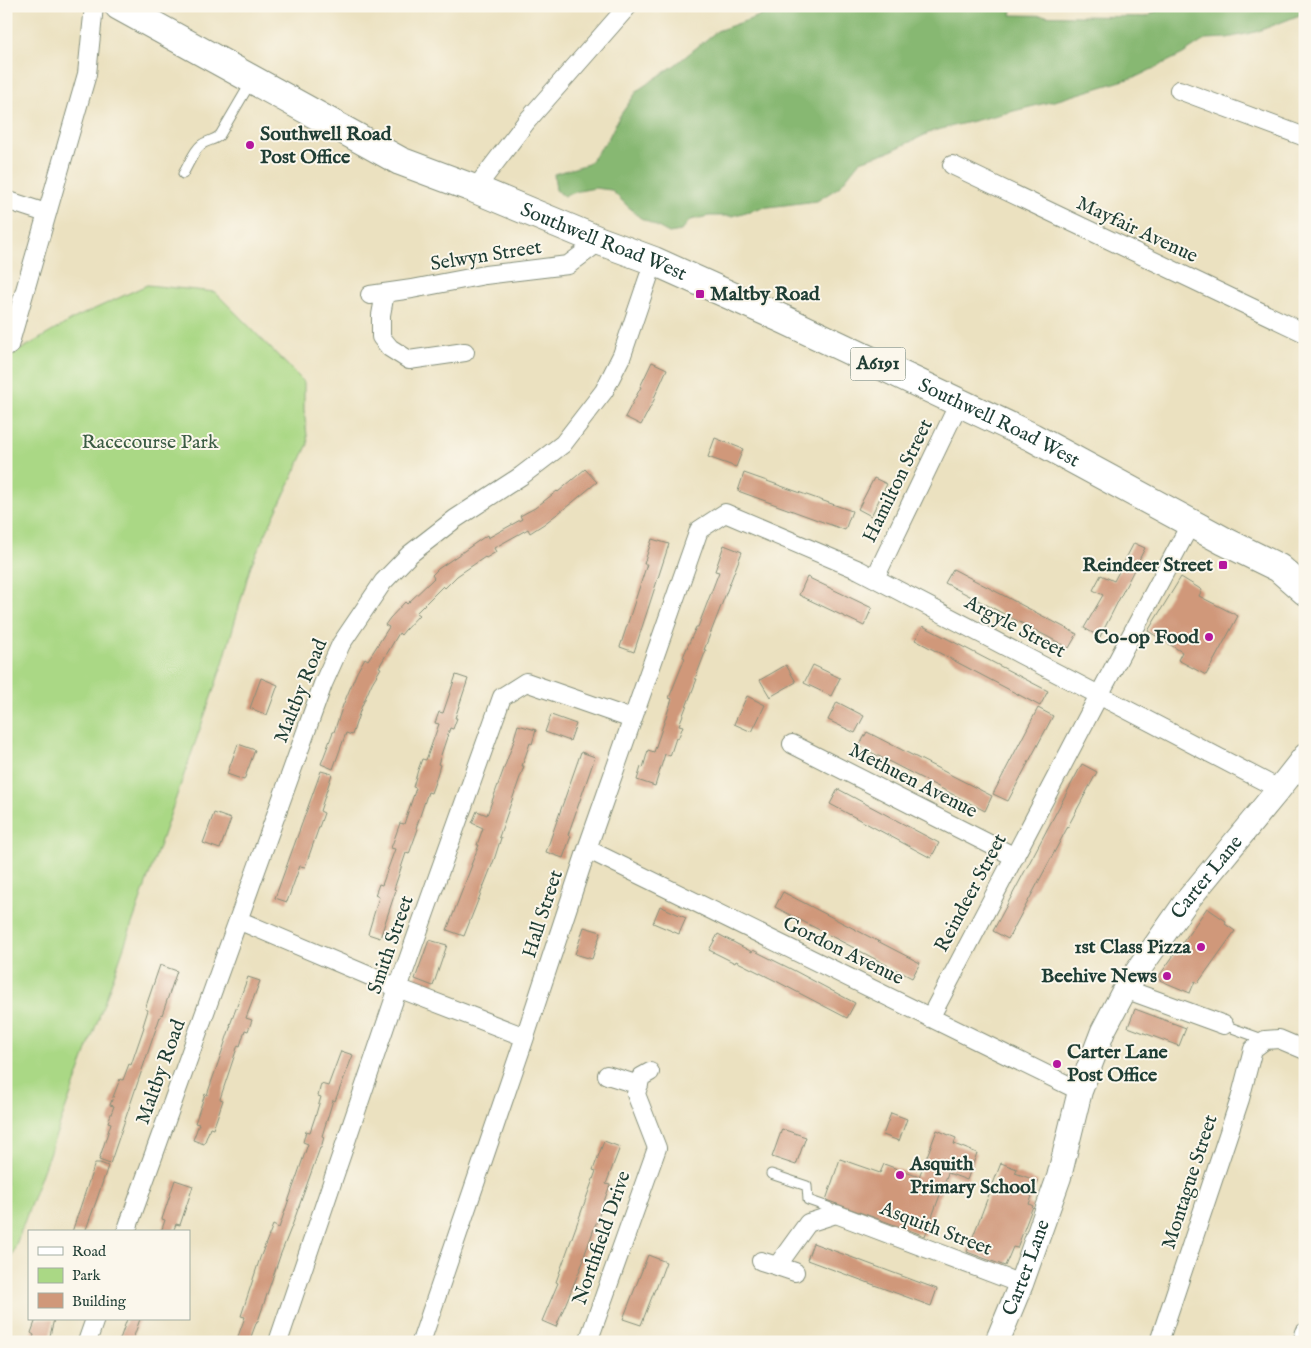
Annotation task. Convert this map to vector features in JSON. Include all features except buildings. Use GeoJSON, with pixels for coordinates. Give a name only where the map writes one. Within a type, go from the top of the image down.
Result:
{"type":"FeatureCollection","features":[{"type":"Feature","properties":{"kind":"main road","name":"Southwell Road West"},"geometry":{"type":"LineString","coordinates":[[119,6],[400,161],[654,261],[785,320],[1032,437],[1191,523],[1292,570],[1305,591]]}},
{"type":"Feature","properties":{"kind":"main road","name":"Carter Lane"},"geometry":{"type":"LineString","coordinates":[[997,1342],[1022,1284],[1059,1177],[1080,1091],[1103,1031],[1125,989],[1186,902],[1305,756]]}},
{"type":"Feature","properties":{"kind":"street"},"geometry":{"type":"LineString","coordinates":[[9,346],[14,302],[46,213],[87,74],[94,6]]}},
{"type":"Feature","properties":{"kind":"street"},"geometry":{"type":"LineString","coordinates":[[475,189],[527,121],[628,6]]}},
{"type":"Feature","properties":{"kind":"street"},"geometry":{"type":"LineString","coordinates":[[1179,90],[1305,137]]}},
{"type":"Feature","properties":{"kind":"street","name":"Mayfair Avenue"},"geometry":{"type":"LineString","coordinates":[[952,165],[1305,333]]}},
{"type":"Feature","properties":{"kind":"street"},"geometry":{"type":"LineString","coordinates":[[6,200],[46,213]]}},
{"type":"Feature","properties":{"kind":"street","name":"Selwyn Street"},"geometry":{"type":"LineString","coordinates":[[465,352],[410,360],[390,348],[381,338],[381,315],[378,294],[485,275],[568,265],[600,241]]}},
{"type":"Feature","properties":{"kind":"street","name":"Maltby Road"},"geometry":{"type":"LineString","coordinates":[[127,1230],[323,684],[342,644],[382,582],[410,554],[455,519],[521,476],[563,444],[604,391],[622,355],[654,261]]}},
{"type":"Feature","properties":{"kind":"street","name":"Hamilton Street"},"geometry":{"type":"LineString","coordinates":[[875,578],[960,403]]}},
{"type":"Feature","properties":{"kind":"street","name":"Argyle Street"},"geometry":{"type":"LineString","coordinates":[[725,513],[875,578],[1279,790]]}},
{"type":"Feature","properties":{"kind":"street","name":"Hall Street"},"geometry":{"type":"LineString","coordinates":[[421,1342],[587,849],[699,530],[725,513]]}},
{"type":"Feature","properties":{"kind":"street","name":"Reindeer Street"},"geometry":{"type":"LineString","coordinates":[[930,1018],[1191,523]]}},
{"type":"Feature","properties":{"kind":"street","name":"Smith Street"},"geometry":{"type":"LineString","coordinates":[[278,1342],[398,988],[502,697],[526,682],[632,719]]}},
{"type":"Feature","properties":{"kind":"street","name":"Methuen Avenue"},"geometry":{"type":"LineString","coordinates":[[792,744],[1014,857]]}},
{"type":"Feature","properties":{"kind":"street","name":"Gordon Avenue"},"geometry":{"type":"LineString","coordinates":[[587,849],[1080,1091]]}},
{"type":"Feature","properties":{"kind":"street"},"geometry":{"type":"LineString","coordinates":[[238,920],[398,988],[525,1037]]}},
{"type":"Feature","properties":{"kind":"street"},"geometry":{"type":"LineString","coordinates":[[1125,989],[1224,1025]]}},
{"type":"Feature","properties":{"kind":"street"},"geometry":{"type":"LineString","coordinates":[[1265,1040],[1279,1039],[1305,1050]]}},
{"type":"Feature","properties":{"kind":"street","name":"Montague Street"},"geometry":{"type":"LineString","coordinates":[[1159,1342],[1240,1099],[1253,1049],[1265,1040]]}},
{"type":"Feature","properties":{"kind":"street","name":"Northfield Drive"},"geometry":{"type":"LineString","coordinates":[[588,1342],[657,1148],[636,1094],[644,1078],[607,1075]]}},
{"type":"Feature","properties":{"kind":"street"},"geometry":{"type":"LineString","coordinates":[[795,1272],[769,1264],[808,1223],[836,1214]]}},
{"type":"Feature","properties":{"kind":"street","name":"Asquith Street"},"geometry":{"type":"LineString","coordinates":[[836,1214],[1022,1284]]}},
{"type":"Feature","properties":{"kind":"street"},"geometry":{"type":"LineString","coordinates":[[87,1342],[95,1320]]}},
{"type":"Feature","properties":{"kind":"street"},"geometry":{"type":"LineString","coordinates":[[1302,1342],[1305,1332]]}},
{"type":"Feature","properties":{"kind":"lane"},"geometry":{"type":"LineString","coordinates":[[183,174],[202,144],[220,136],[252,80]]}},
{"type":"Feature","properties":{"kind":"lane"},"geometry":{"type":"LineString","coordinates":[[1224,1025],[1265,1040]]}},
{"type":"Feature","properties":{"kind":"lane"},"geometry":{"type":"LineString","coordinates":[[771,1174],[807,1186],[808,1200],[828,1207],[836,1214]]}},
{"type":"Feature","properties":{"kind":"green space"},"geometry":{"type":"Polygon","coordinates":[[[775,6],[1013,6],[1011,15],[1146,17],[1165,6],[1305,6],[1305,13],[1256,32],[1227,38],[1206,39],[1183,54],[1138,76],[1058,100],[933,131],[891,151],[860,161],[839,187],[817,201],[760,208],[732,216],[709,216],[690,220],[681,231],[669,233],[639,217],[611,190],[595,188],[564,196],[556,190],[554,174],[588,164],[608,139],[619,117],[638,90],[675,65],[717,31],[765,14],[775,6]]]}},
{"type":"Feature","properties":{"kind":"green space","name":"Racecourse Park"},"geometry":{"type":"Polygon","coordinates":[[[147,285],[215,292],[304,382],[304,410],[308,444],[251,565],[223,663],[110,987],[6,1272],[6,354],[22,349],[77,317],[147,285]]]}},
{"type":"Feature","properties":{"kind":"place","name":"Southwell Road Post Office"},"geometry":{"type":"Point","coordinates":[250,145]}},
{"type":"Feature","properties":{"kind":"place","name":"Maltby Road"},"geometry":{"type":"Point","coordinates":[700,294]}},
{"type":"Feature","properties":{"kind":"place","name":"Reindeer Street"},"geometry":{"type":"Point","coordinates":[1223,565]}},
{"type":"Feature","properties":{"kind":"place","name":"Co-op Food"},"geometry":{"type":"Point","coordinates":[1209,637]}},
{"type":"Feature","properties":{"kind":"place","name":"1st Class Pizza"},"geometry":{"type":"Point","coordinates":[1201,947]}},
{"type":"Feature","properties":{"kind":"place","name":"Beehive News"},"geometry":{"type":"Point","coordinates":[1167,976]}},
{"type":"Feature","properties":{"kind":"place","name":"Carter Lane Post Office"},"geometry":{"type":"Point","coordinates":[1057,1064]}},
{"type":"Feature","properties":{"kind":"place","name":"Asquith Primary School"},"geometry":{"type":"Point","coordinates":[900,1175]}}]}
